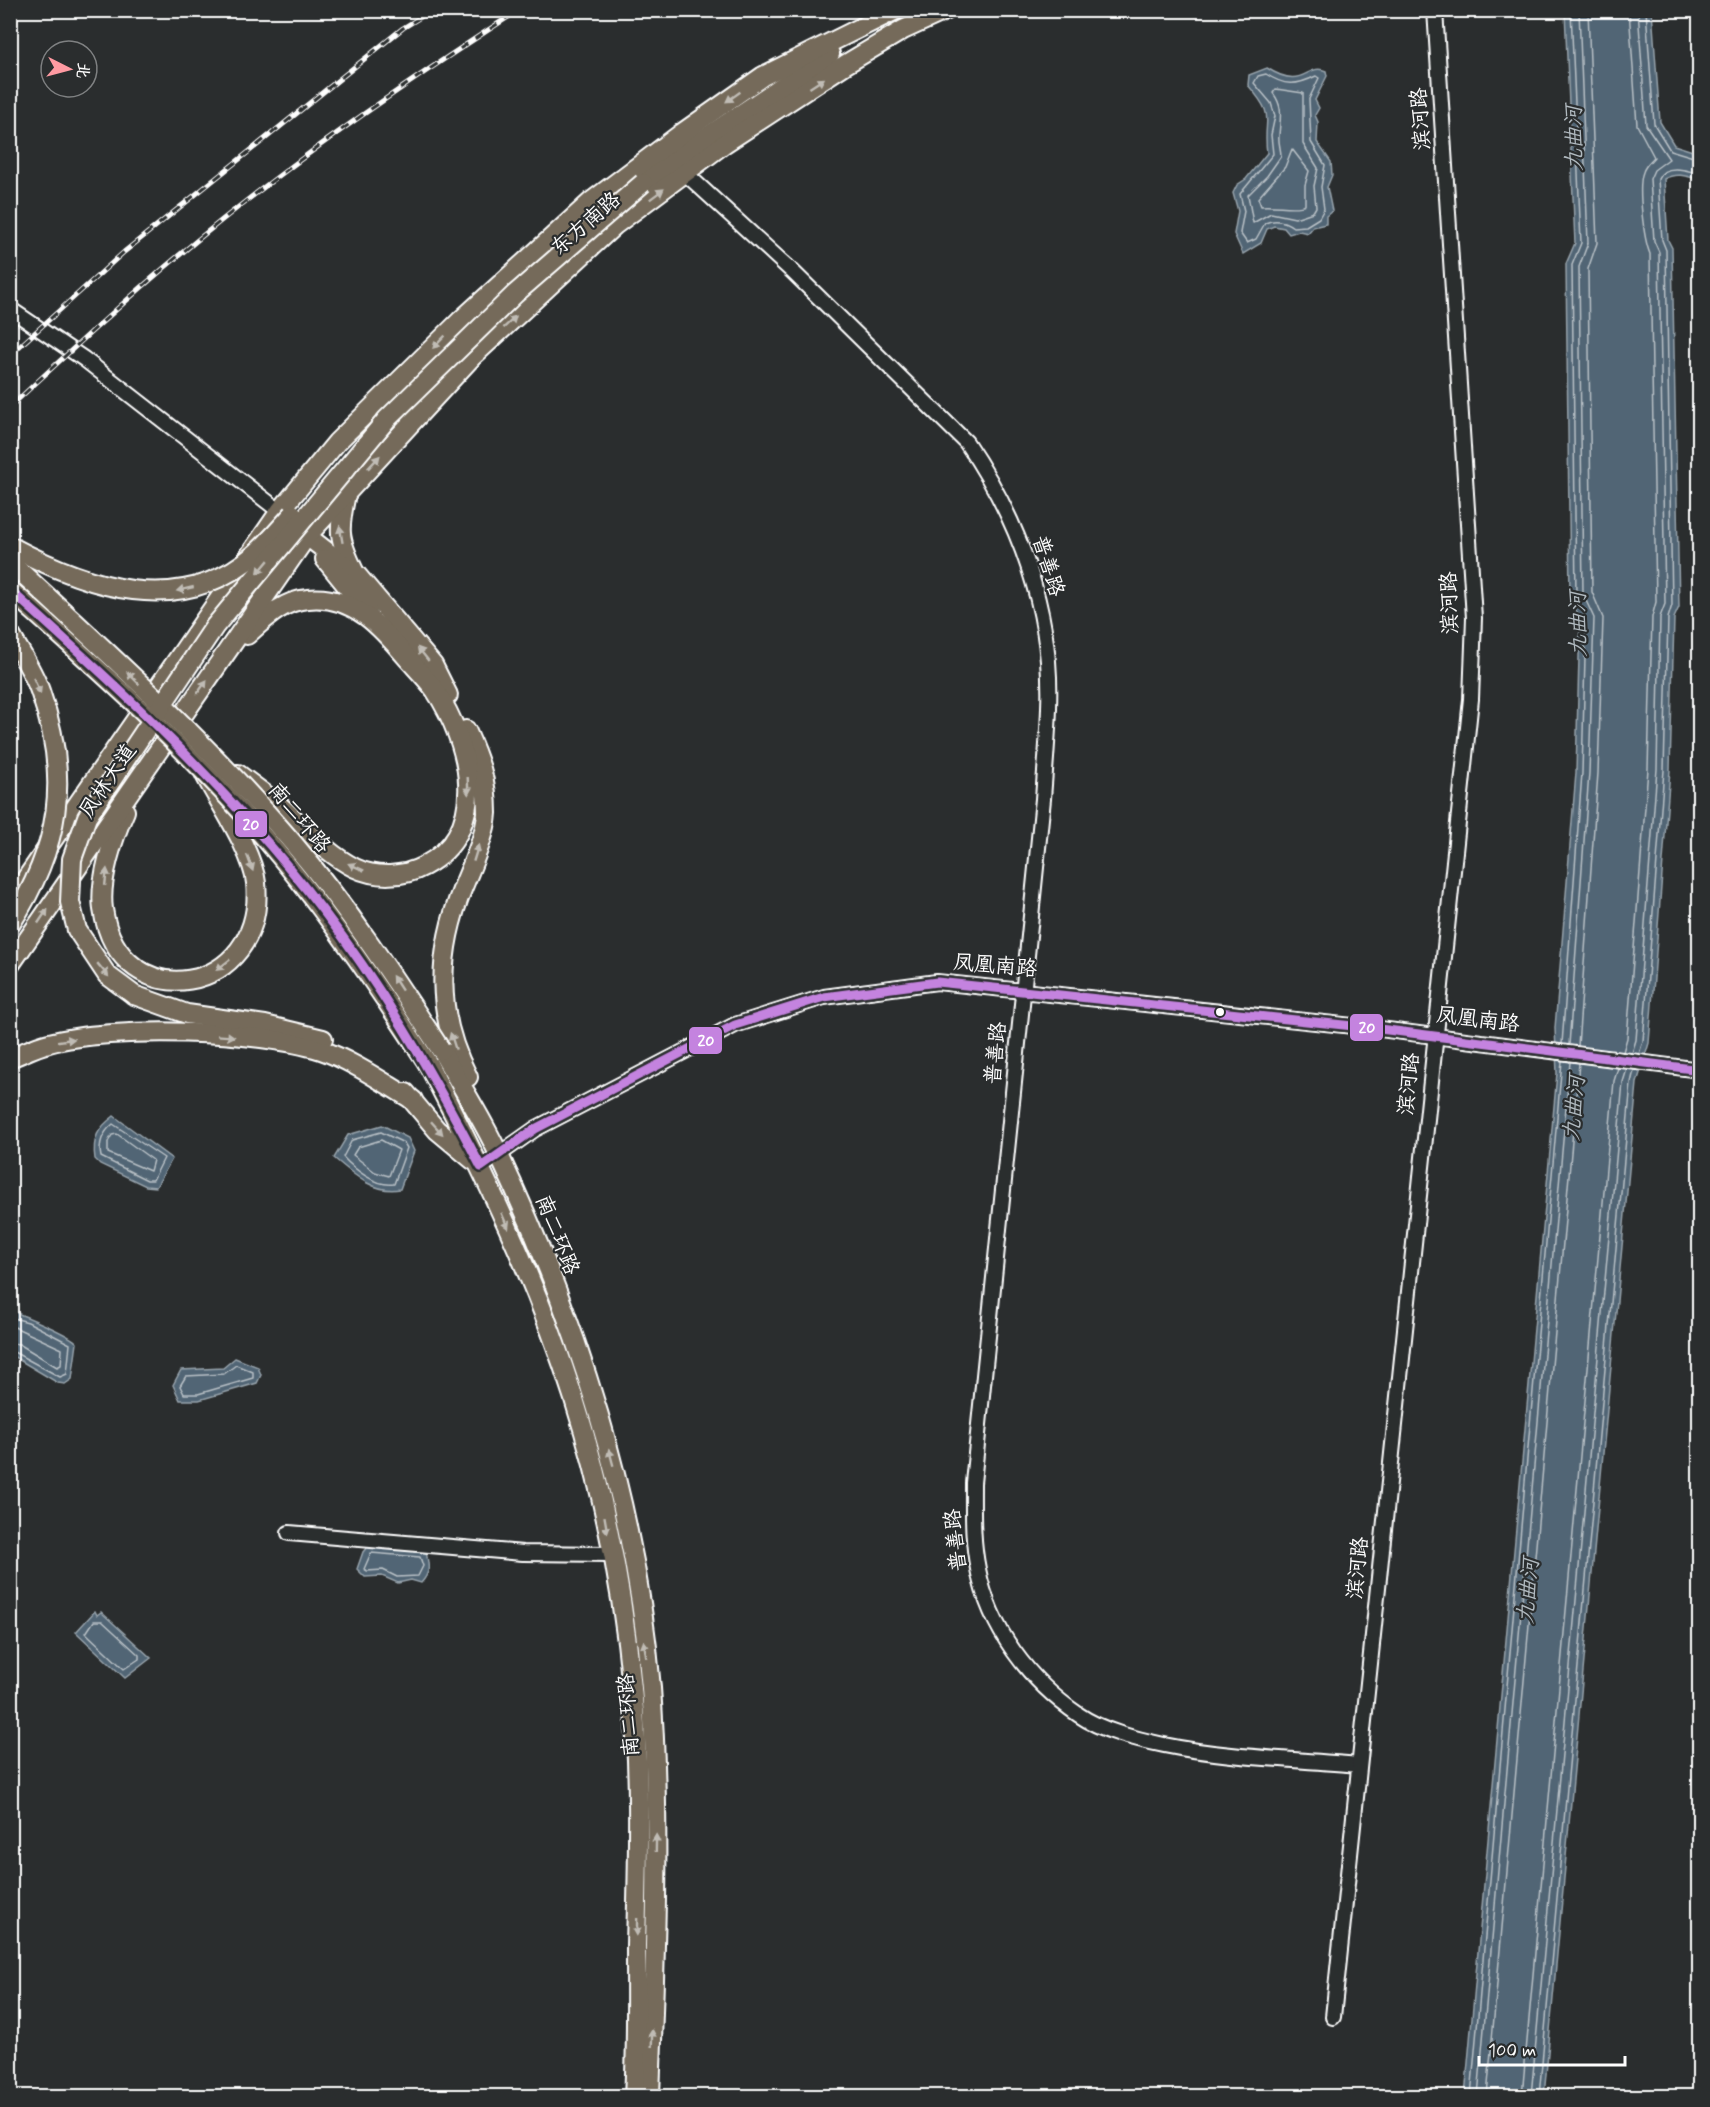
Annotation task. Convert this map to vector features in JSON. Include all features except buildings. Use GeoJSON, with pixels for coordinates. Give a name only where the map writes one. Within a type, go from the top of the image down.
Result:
{"type":"FeatureCollection","features":[{"type":"Feature","properties":{"kind":"main road","name":"东方南路"},"geometry":{"type":"LineString","coordinates":[[280,511],[337,442],[460,321],[592,201],[682,132],[763,76],[896,10]]}},
{"type":"Feature","properties":{"kind":"main road"},"geometry":{"type":"LineString","coordinates":[[10,546],[90,581],[128,591],[169,592],[200,585],[228,572],[255,555],[387,419],[515,294],[643,183],[795,75],[901,10]]}},
{"type":"Feature","properties":{"kind":"main road","name":"东方南路"},"geometry":{"type":"LineString","coordinates":[[307,536],[346,491],[472,357],[615,225],[725,143],[846,64],[903,30],[947,10]]}},
{"type":"Feature","properties":{"kind":"main road"},"geometry":{"type":"LineString","coordinates":[[387,419],[215,626],[87,817],[72,859],[70,902],[77,930],[107,975],[134,995],[187,1014],[266,1032],[324,1040],[379,1068],[413,1100],[437,1130],[481,1167]]}},
{"type":"Feature","properties":{"kind":"main road"},"geometry":{"type":"LineString","coordinates":[[346,491],[338,526],[344,549],[357,575]]}},
{"type":"Feature","properties":{"kind":"main road","name":"凤林大道"},"geometry":{"type":"LineString","coordinates":[[10,902],[280,511]]}},
{"type":"Feature","properties":{"kind":"main road","name":"凤林大道"},"geometry":{"type":"LineString","coordinates":[[10,965],[307,536]]}},
{"type":"Feature","properties":{"kind":"main road"},"geometry":{"type":"LineString","coordinates":[[307,536],[357,575],[432,665],[465,726],[484,773],[487,816],[474,859],[453,912],[445,946],[442,975],[447,1023],[461,1065],[482,1105],[499,1153]]}},
{"type":"Feature","properties":{"kind":"main road"},"geometry":{"type":"LineString","coordinates":[[211,754],[274,802],[328,851],[356,868],[384,876],[412,872],[435,860],[454,842],[467,817],[469,784],[459,737],[435,690],[307,536]]}},
{"type":"Feature","properties":{"kind":"main road","name":"南二环路"},"geometry":{"type":"LineString","coordinates":[[10,562],[211,754],[295,845],[378,953],[441,1050],[499,1153],[570,1327],[611,1458],[637,1589],[650,1684],[638,1827],[642,2093]]}},
{"type":"Feature","properties":{"kind":"main road","name":"南二环路"},"geometry":{"type":"LineString","coordinates":[[10,590],[106,676],[205,774],[280,856],[355,953],[428,1064],[481,1167],[527,1271],[574,1399],[604,1510],[632,1687],[645,1747]]}},
{"type":"Feature","properties":{"kind":"main road"},"geometry":{"type":"LineString","coordinates":[[221,658],[275,609],[306,598],[329,599],[360,611],[381,627]]}},
{"type":"Feature","properties":{"kind":"main road"},"geometry":{"type":"LineString","coordinates":[[10,634],[40,690],[56,750],[57,794],[52,839],[27,898],[10,925]]}},
{"type":"Feature","properties":{"kind":"main road"},"geometry":{"type":"LineString","coordinates":[[141,773],[117,830],[108,862],[103,908],[112,939],[128,963],[150,975],[172,981],[196,980],[218,970],[238,953],[255,917],[256,881],[241,841],[205,774]]}},
{"type":"Feature","properties":{"kind":"main road"},"geometry":{"type":"LineString","coordinates":[[10,1058],[49,1042],[116,1034],[266,1032]]}},
{"type":"Feature","properties":{"kind":"street","name":"滨河路"},"geometry":{"type":"LineString","coordinates":[[1333,2017],[1471,699],[1474,618],[1435,10]]}},
{"type":"Feature","properties":{"kind":"street","name":"普善路"},"geometry":{"type":"LineString","coordinates":[[685,173],[792,271],[966,442],[989,475],[1010,519],[1031,573],[1042,619],[1049,706],[974,1483],[972,1527],[978,1570],[992,1611],[1016,1656],[1044,1687],[1080,1716],[1117,1732],[1163,1745],[1202,1751],[1358,1765]]}},
{"type":"Feature","properties":{"kind":"street"},"geometry":{"type":"LineString","coordinates":[[10,309],[84,359],[280,511],[307,536]]}},
{"type":"Feature","properties":{"kind":"street","name":"凤凰南路"},"geometry":{"type":"LineString","coordinates":[[481,1167],[535,1129],[735,1025],[824,997],[937,982],[1435,1036],[1700,1070]]}},
{"type":"Feature","properties":{"kind":"street"},"geometry":{"type":"LineString","coordinates":[[289,1533],[523,1553],[611,1554]]}},
{"type":"Feature","properties":{"kind":"water","name":"九曲河"},"geometry":{"type":"Polygon","coordinates":[[[1565,11],[1652,11],[1660,122],[1674,145],[1699,153],[1700,180],[1677,175],[1664,179],[1668,240],[1672,248],[1679,607],[1674,618],[1670,770],[1649,1043],[1637,1083],[1544,2096],[1465,2096],[1557,1073],[1555,1028],[1576,773],[1580,618],[1570,598],[1566,264],[1575,243],[1565,11]]]}},
{"type":"Feature","properties":{"kind":"water"},"geometry":{"type":"Polygon","coordinates":[[[1267,68],[1279,75],[1289,77],[1297,77],[1320,69],[1326,71],[1327,76],[1315,100],[1319,108],[1315,115],[1318,122],[1317,142],[1331,162],[1332,175],[1327,187],[1332,211],[1326,216],[1326,224],[1313,227],[1308,233],[1299,231],[1289,234],[1284,228],[1274,226],[1267,229],[1261,243],[1243,254],[1234,234],[1238,211],[1233,193],[1237,185],[1246,179],[1267,153],[1266,112],[1248,85],[1249,75],[1267,68]]]}},
{"type":"Feature","properties":{"kind":"water"},"geometry":{"type":"Polygon","coordinates":[[[114,1116],[172,1159],[156,1187],[146,1186],[100,1164],[95,1159],[94,1145],[97,1134],[114,1116]]]}},
{"type":"Feature","properties":{"kind":"water"},"geometry":{"type":"Polygon","coordinates":[[[382,1125],[408,1138],[414,1151],[400,1189],[381,1189],[373,1186],[334,1158],[348,1135],[382,1125]]]}},
{"type":"Feature","properties":{"kind":"water"},"geometry":{"type":"Polygon","coordinates":[[[11,1311],[57,1330],[77,1343],[72,1379],[65,1384],[58,1383],[11,1355],[11,1311]]]}},
{"type":"Feature","properties":{"kind":"water"},"geometry":{"type":"Polygon","coordinates":[[[235,1358],[258,1367],[261,1375],[257,1383],[199,1400],[180,1400],[173,1385],[181,1370],[223,1368],[235,1358]]]}},
{"type":"Feature","properties":{"kind":"water"},"geometry":{"type":"Polygon","coordinates":[[[368,1546],[426,1552],[428,1572],[421,1583],[411,1580],[398,1583],[382,1576],[365,1577],[357,1569],[363,1552],[368,1546]]]}},
{"type":"Feature","properties":{"kind":"water"},"geometry":{"type":"Polygon","coordinates":[[[95,1611],[97,1615],[101,1612],[151,1658],[125,1678],[76,1632],[95,1611]]]}},
{"type":"Feature","properties":{"kind":"railway"},"geometry":{"type":"LineString","coordinates":[[10,355],[124,252],[403,28],[432,10]]}},
{"type":"Feature","properties":{"kind":"railway"},"geometry":{"type":"LineString","coordinates":[[10,407],[139,289],[264,187],[390,96],[519,10]]}},
{"type":"Feature","properties":{"kind":"transit line","name":"20"},"geometry":{"type":"LineString","coordinates":[[10,590],[135,704],[214,784],[289,868],[346,942],[388,1004],[446,1101],[481,1167],[535,1129],[735,1025],[824,997],[937,982],[1372,1028],[1700,1070]]}}]}
